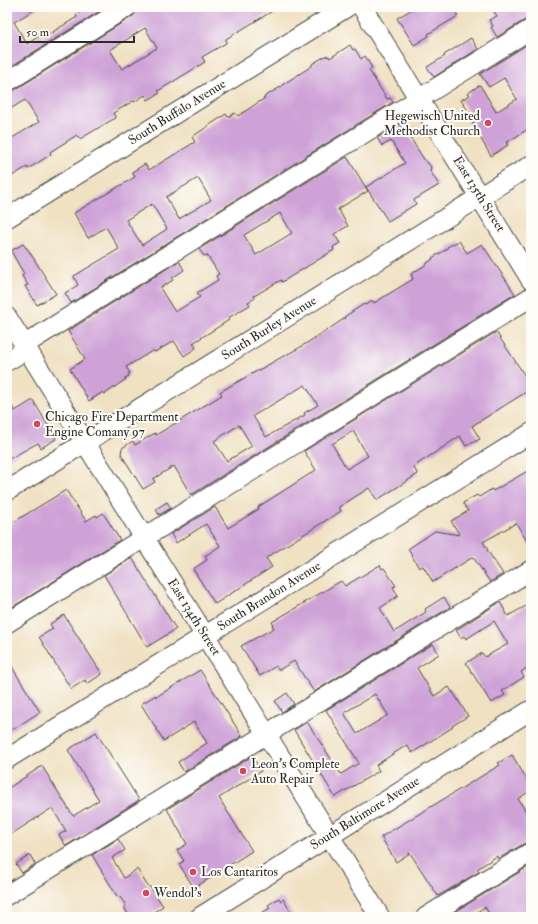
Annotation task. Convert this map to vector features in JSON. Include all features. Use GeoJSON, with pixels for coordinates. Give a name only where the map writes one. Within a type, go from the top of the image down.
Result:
{"type":"FeatureCollection","features":[{"type":"Feature","properties":{"kind":"street"},"geometry":{"type":"LineString","coordinates":[[7,82],[127,7]]}},
{"type":"Feature","properties":{"kind":"street","name":"South Buffalo Avenue"},"geometry":{"type":"LineString","coordinates":[[7,218],[347,7]]}},
{"type":"Feature","properties":{"kind":"street","name":"East 135th Street"},"geometry":{"type":"LineString","coordinates":[[362,7],[531,280]]}},
{"type":"Feature","properties":{"kind":"street"},"geometry":{"type":"LineString","coordinates":[[7,361],[26,347],[531,29]]}},
{"type":"Feature","properties":{"kind":"street","name":"South Burley Avenue"},"geometry":{"type":"LineString","coordinates":[[7,491],[531,165]]}},
{"type":"Feature","properties":{"kind":"street"},"geometry":{"type":"LineString","coordinates":[[7,622],[531,297]]}},
{"type":"Feature","properties":{"kind":"street","name":"East 134th Street"},"geometry":{"type":"LineString","coordinates":[[7,317],[380,917]]}},
{"type":"Feature","properties":{"kind":"street","name":"South Brandon Avenue"},"geometry":{"type":"LineString","coordinates":[[7,759],[531,433]]}},
{"type":"Feature","properties":{"kind":"street"},"geometry":{"type":"LineString","coordinates":[[7,895],[531,570]]}},
{"type":"Feature","properties":{"kind":"street","name":"South Baltimore Avenue"},"geometry":{"type":"LineString","coordinates":[[200,917],[531,710]]}},
{"type":"Feature","properties":{"kind":"street"},"geometry":{"type":"LineString","coordinates":[[426,917],[531,852]]}},
{"type":"Feature","properties":{"kind":"building"},"geometry":{"type":"Polygon","coordinates":[[[7,7],[39,7],[14,22],[27,44],[41,35],[43,38],[77,17],[76,15],[89,7],[106,7],[7,69],[7,7]]]}},
{"type":"Feature","properties":{"kind":"building"},"geometry":{"type":"Polygon","coordinates":[[[138,7],[279,7],[226,39],[226,43],[202,57],[205,62],[158,91],[160,93],[148,100],[145,95],[134,102],[133,101],[113,113],[116,118],[80,139],[77,135],[50,152],[51,155],[28,169],[27,167],[7,179],[7,141],[39,122],[25,100],[7,111],[7,93],[13,91],[133,16],[138,7]],[[145,28],[110,50],[122,69],[157,48],[145,28]]]}},
{"type":"Feature","properties":{"kind":"building"},"geometry":{"type":"Polygon","coordinates":[[[416,7],[452,7],[458,16],[428,34],[429,36],[414,45],[397,18],[416,7]]]}},
{"type":"Feature","properties":{"kind":"building"},"geometry":{"type":"Polygon","coordinates":[[[491,7],[531,7],[531,18],[497,37],[489,20],[497,16],[491,7]]]}},
{"type":"Feature","properties":{"kind":"building"},"geometry":{"type":"Polygon","coordinates":[[[471,38],[478,49],[434,77],[427,67],[471,38]]]}},
{"type":"Feature","properties":{"kind":"building"},"geometry":{"type":"Polygon","coordinates":[[[531,42],[531,127],[506,143],[508,145],[491,156],[472,124],[475,122],[461,100],[470,95],[468,93],[480,85],[496,112],[517,99],[504,78],[489,87],[480,74],[531,42]]]}},
{"type":"Feature","properties":{"kind":"building"},"geometry":{"type":"Polygon","coordinates":[[[350,45],[353,50],[355,49],[361,59],[365,56],[372,68],[369,70],[387,99],[390,98],[393,102],[71,303],[65,293],[78,285],[74,276],[119,249],[106,227],[88,238],[74,213],[135,177],[132,172],[145,164],[149,170],[195,142],[192,137],[226,114],[228,117],[235,113],[238,116],[312,66],[312,64],[327,55],[327,57],[329,56],[330,58],[350,45]],[[198,178],[166,197],[179,219],[211,200],[198,178]],[[152,204],[126,220],[142,245],[167,229],[152,204]]]}},
{"type":"Feature","properties":{"kind":"building"},"geometry":{"type":"Polygon","coordinates":[[[404,121],[410,129],[406,131],[425,161],[431,167],[430,171],[439,185],[414,200],[416,204],[388,221],[366,187],[405,163],[391,141],[382,146],[377,138],[404,121]]]}},
{"type":"Feature","properties":{"kind":"building"},"geometry":{"type":"Polygon","coordinates":[[[347,157],[368,191],[338,209],[348,226],[334,234],[340,243],[333,247],[334,250],[282,282],[281,280],[254,296],[255,298],[248,302],[250,305],[228,318],[229,320],[193,343],[196,348],[184,356],[174,341],[155,352],[152,351],[126,367],[130,373],[128,374],[129,376],[125,378],[126,379],[105,394],[103,392],[89,401],[70,369],[85,359],[68,331],[179,261],[184,270],[172,278],[173,280],[160,288],[175,312],[200,297],[197,293],[218,280],[216,276],[219,274],[207,255],[204,256],[199,249],[347,157]],[[280,213],[244,235],[256,255],[292,233],[280,213]]]}},
{"type":"Feature","properties":{"kind":"building"},"geometry":{"type":"Polygon","coordinates":[[[459,241],[467,253],[482,244],[515,294],[191,495],[174,466],[153,479],[155,482],[143,489],[121,454],[122,448],[133,441],[135,445],[155,433],[156,435],[222,395],[220,392],[299,348],[364,304],[365,305],[373,301],[374,303],[413,279],[411,274],[447,249],[447,247],[459,241]],[[305,385],[253,416],[266,437],[305,415],[304,413],[318,405],[305,385]],[[239,425],[214,441],[227,461],[252,446],[239,425]]]}},
{"type":"Feature","properties":{"kind":"building"},"geometry":{"type":"Polygon","coordinates":[[[23,244],[56,294],[37,305],[25,286],[28,285],[22,276],[24,274],[11,251],[23,244]]]}},
{"type":"Feature","properties":{"kind":"building"},"geometry":{"type":"Polygon","coordinates":[[[496,332],[531,385],[531,389],[472,426],[480,439],[466,446],[460,436],[413,467],[418,474],[377,500],[369,488],[339,507],[341,511],[266,558],[272,567],[215,604],[193,569],[207,560],[205,556],[220,546],[206,524],[176,543],[171,534],[215,507],[228,528],[259,509],[258,507],[316,470],[304,451],[496,332]],[[353,431],[332,444],[347,469],[368,456],[353,431]]]}},
{"type":"Feature","properties":{"kind":"building"},"geometry":{"type":"Polygon","coordinates":[[[7,399],[15,411],[33,400],[56,439],[41,448],[38,443],[7,460],[7,399]]]}},
{"type":"Feature","properties":{"kind":"building"},"geometry":{"type":"Polygon","coordinates":[[[531,469],[531,548],[516,523],[483,542],[503,574],[490,582],[473,557],[433,582],[423,566],[419,568],[408,549],[435,531],[460,535],[451,521],[468,511],[463,503],[477,495],[479,497],[492,489],[493,491],[531,469]]]}},
{"type":"Feature","properties":{"kind":"building"},"geometry":{"type":"Polygon","coordinates":[[[66,490],[86,521],[103,513],[120,540],[11,608],[7,602],[7,526],[66,490]]]}},
{"type":"Feature","properties":{"kind":"building"},"geometry":{"type":"Polygon","coordinates":[[[167,502],[171,508],[159,515],[156,509],[167,502]]]}},
{"type":"Feature","properties":{"kind":"building"},"geometry":{"type":"Polygon","coordinates":[[[132,558],[176,629],[147,647],[104,575],[132,558]]]}},
{"type":"Feature","properties":{"kind":"building"},"geometry":{"type":"Polygon","coordinates":[[[380,565],[382,569],[384,568],[396,586],[393,587],[398,596],[380,608],[394,632],[426,612],[425,609],[444,597],[450,607],[314,692],[294,661],[279,670],[276,666],[260,676],[241,646],[274,628],[272,622],[341,581],[345,586],[380,565]]]}},
{"type":"Feature","properties":{"kind":"building"},"geometry":{"type":"Polygon","coordinates":[[[500,602],[508,616],[531,603],[531,665],[521,672],[524,677],[502,691],[505,695],[491,703],[466,663],[482,653],[485,657],[508,644],[494,621],[466,639],[464,636],[461,638],[456,630],[500,602]]]}},
{"type":"Feature","properties":{"kind":"building"},"geometry":{"type":"Polygon","coordinates":[[[64,615],[102,674],[87,684],[85,680],[71,689],[39,637],[53,629],[50,624],[64,615]]]}},
{"type":"Feature","properties":{"kind":"building"},"geometry":{"type":"Polygon","coordinates":[[[433,644],[439,654],[417,668],[434,696],[449,687],[468,716],[412,753],[407,745],[376,765],[379,771],[335,797],[294,730],[307,722],[341,774],[359,763],[326,710],[433,644]],[[375,694],[344,713],[357,734],[388,715],[375,694]]]}},
{"type":"Feature","properties":{"kind":"building"},"geometry":{"type":"Polygon","coordinates":[[[7,659],[40,712],[7,733],[7,659]]]}},
{"type":"Feature","properties":{"kind":"building"},"geometry":{"type":"Polygon","coordinates":[[[200,670],[242,736],[184,772],[178,762],[207,743],[194,722],[164,741],[141,704],[156,695],[156,697],[200,670]]]}},
{"type":"Feature","properties":{"kind":"building"},"geometry":{"type":"Polygon","coordinates":[[[287,693],[294,704],[282,712],[275,701],[287,693]]]}},
{"type":"Feature","properties":{"kind":"building"},"geometry":{"type":"Polygon","coordinates":[[[96,732],[139,800],[66,846],[59,835],[66,831],[52,808],[7,837],[7,789],[42,766],[73,816],[99,800],[68,750],[96,732]]]}},
{"type":"Feature","properties":{"kind":"building"},"geometry":{"type":"Polygon","coordinates":[[[512,755],[531,786],[531,790],[518,799],[531,820],[531,841],[498,859],[497,856],[477,869],[479,872],[438,896],[410,853],[396,862],[381,837],[500,765],[498,763],[512,755]]]}},
{"type":"Feature","properties":{"kind":"building"},"geometry":{"type":"Polygon","coordinates":[[[252,756],[261,771],[219,798],[252,851],[194,888],[179,864],[184,861],[177,850],[187,844],[167,809],[252,756]]]}},
{"type":"Feature","properties":{"kind":"building"},"geometry":{"type":"Polygon","coordinates":[[[118,839],[125,850],[112,858],[124,878],[137,869],[163,906],[147,917],[130,917],[125,909],[125,904],[120,897],[117,896],[92,855],[118,839]]]}},
{"type":"Feature","properties":{"kind":"building"},"geometry":{"type":"Polygon","coordinates":[[[30,855],[35,864],[22,873],[16,864],[30,855]]]}},
{"type":"Feature","properties":{"kind":"building"},"geometry":{"type":"Polygon","coordinates":[[[531,865],[531,917],[491,917],[485,907],[469,917],[451,917],[450,915],[531,865]]]}},
{"type":"Feature","properties":{"kind":"building"},"geometry":{"type":"Polygon","coordinates":[[[279,898],[281,901],[283,899],[294,917],[255,917],[270,908],[268,905],[279,898]]]}},
{"type":"Feature","properties":{"kind":"place","name":"Hegewisch United Methodist Church"},"geometry":{"type":"Point","coordinates":[488,123]}},
{"type":"Feature","properties":{"kind":"place","name":"Chicago Fire Department Engine Comany 97"},"geometry":{"type":"Point","coordinates":[37,424]}},
{"type":"Feature","properties":{"kind":"place","name":"Leon's Complete Auto Repair"},"geometry":{"type":"Point","coordinates":[243,771]}},
{"type":"Feature","properties":{"kind":"place","name":"Los Cantaritos"},"geometry":{"type":"Point","coordinates":[193,872]}},
{"type":"Feature","properties":{"kind":"place","name":"Wendol's"},"geometry":{"type":"Point","coordinates":[146,893]}}]}
